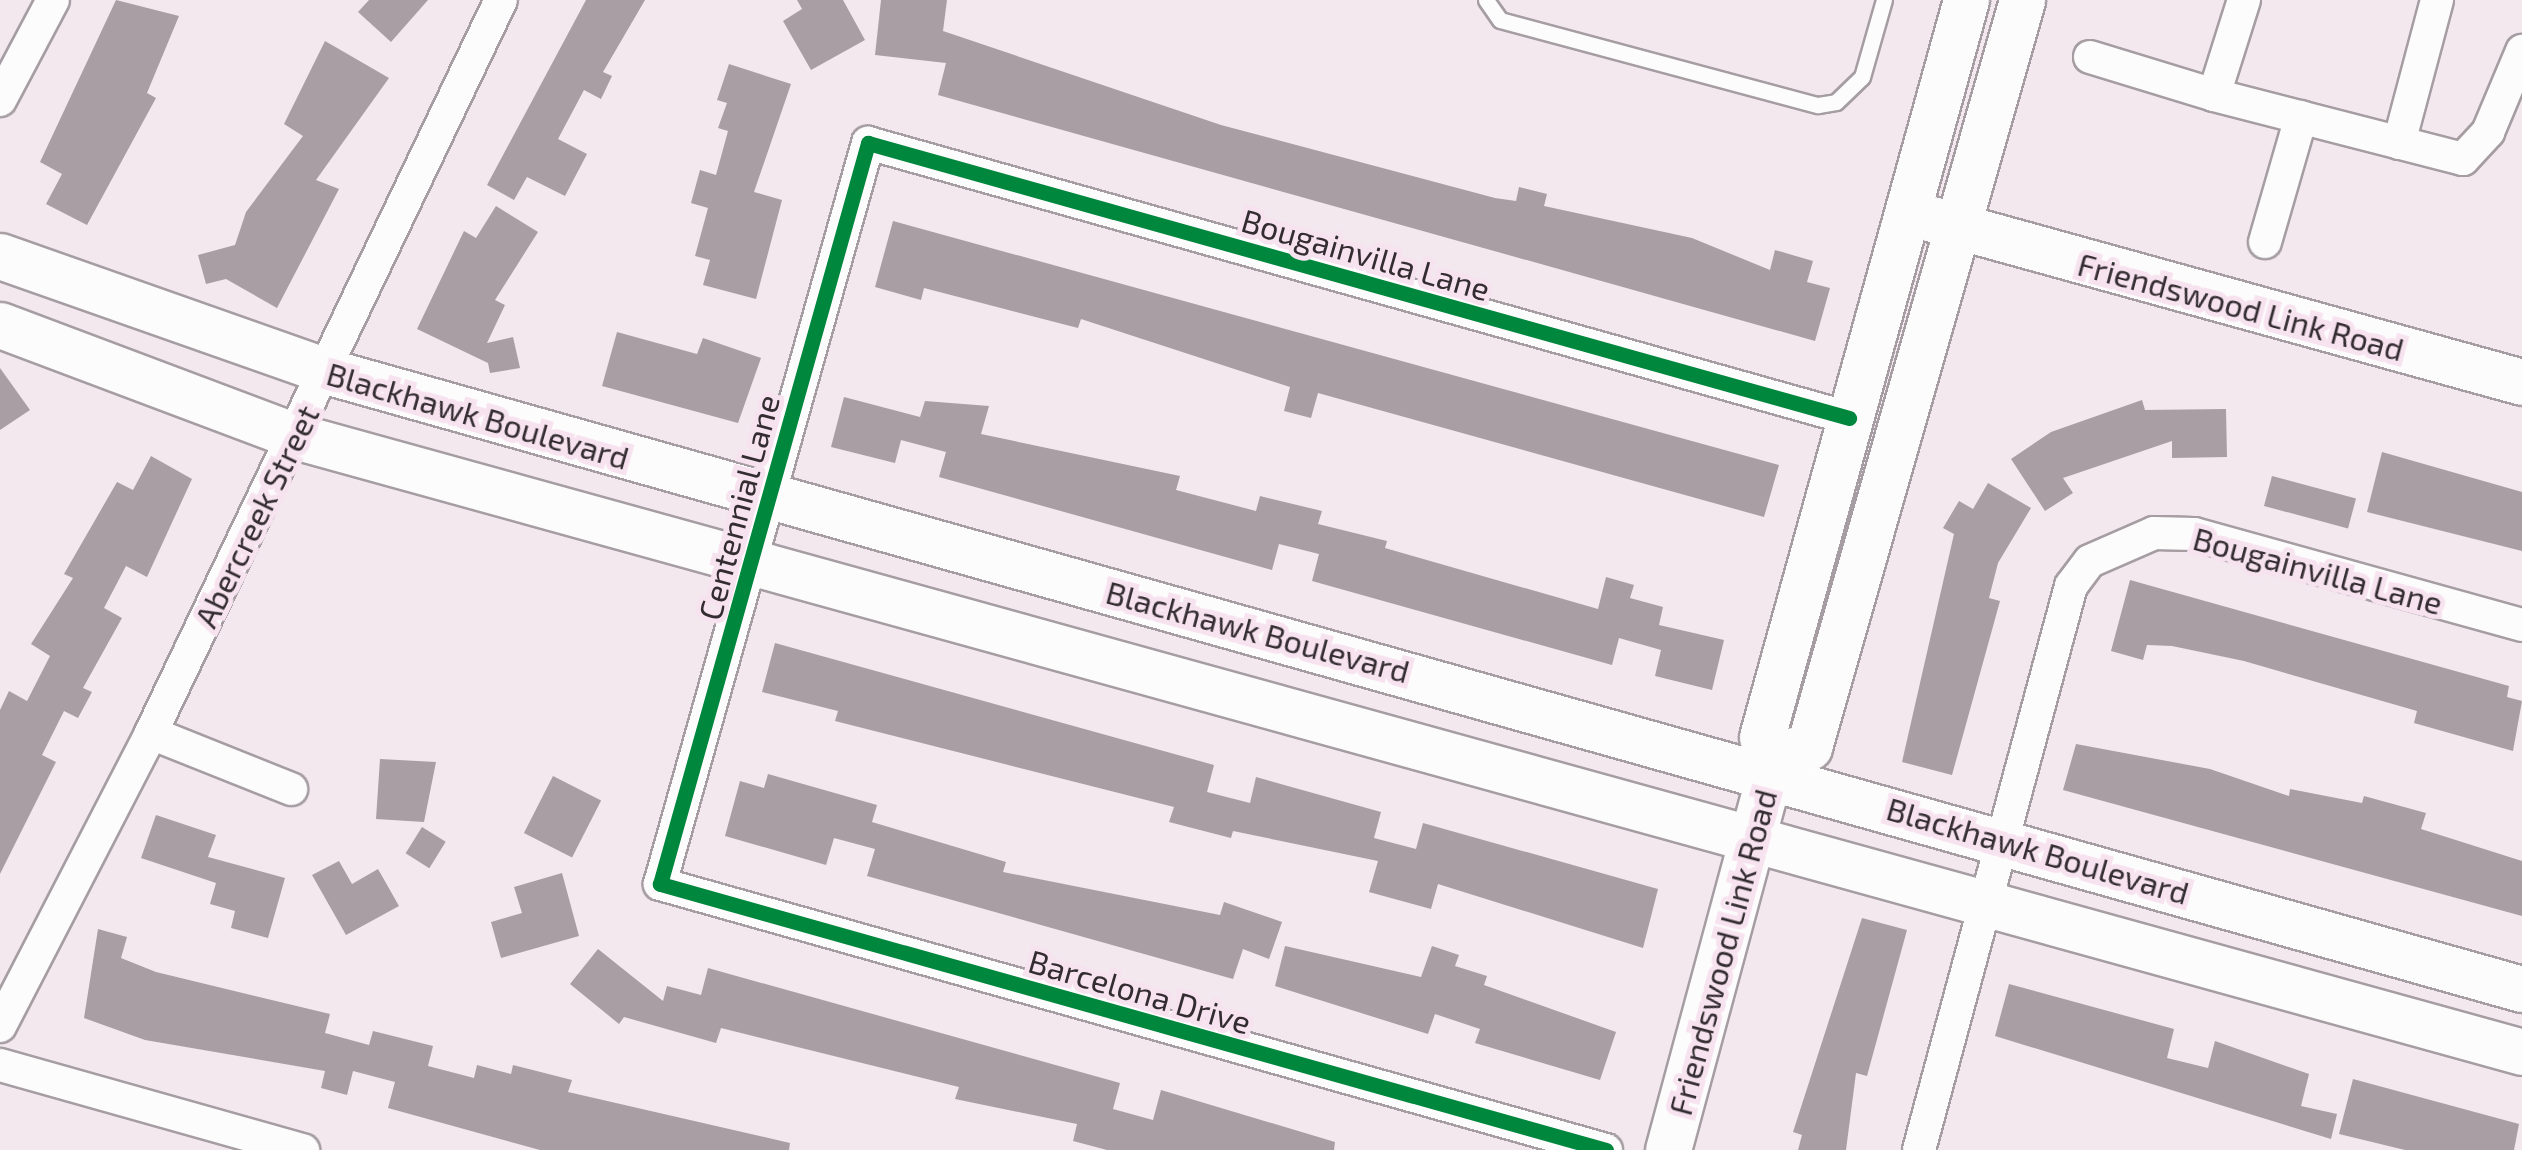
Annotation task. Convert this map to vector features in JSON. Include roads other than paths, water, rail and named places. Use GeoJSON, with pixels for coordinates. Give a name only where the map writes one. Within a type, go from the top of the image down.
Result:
{"type":"FeatureCollection","features":[{"type":"Feature","properties":{"kind":"main road"},"geometry":{"type":"LineString","coordinates":[[1912,212],[1966,0]]}},
{"type":"Feature","properties":{"kind":"main road"},"geometry":{"type":"LineString","coordinates":[[1960,229],[2022,0]]}},
{"type":"Feature","properties":{"kind":"main road","name":"Friendswood Link Road"},"geometry":{"type":"LineString","coordinates":[[1668,1150],[1774,763],[1762,738],[1849,418],[1912,212],[1960,229],[2522,382]]}},
{"type":"Feature","properties":{"kind":"main road","name":"Friendswood Link Road"},"geometry":{"type":"LineString","coordinates":[[1774,763],[1809,746],[1960,229]]}},
{"type":"Feature","properties":{"kind":"main road","name":"Blackhawk Boulevard"},"geometry":{"type":"LineString","coordinates":[[0,256],[326,371],[767,499],[1366,660],[1774,763],[2000,840],[2522,989]]}},
{"type":"Feature","properties":{"kind":"main road","name":"Blackhawk Boulevard"},"geometry":{"type":"LineString","coordinates":[[0,325],[295,436],[754,559],[1755,843],[1984,898],[2522,1052]]}},
{"type":"Feature","properties":{"kind":"main road"},"geometry":{"type":"LineString","coordinates":[[1342,726],[1366,660]]}},
{"type":"Feature","properties":{"kind":"main road"},"geometry":{"type":"LineString","coordinates":[[2389,1014],[2408,958]]}},
{"type":"Feature","properties":{"kind":"street"},"geometry":{"type":"LineString","coordinates":[[0,100],[53,0]]}},
{"type":"Feature","properties":{"kind":"street","name":"Abercreek Street"},"geometry":{"type":"LineString","coordinates":[[0,1026],[152,734],[502,0]]}},
{"type":"Feature","properties":{"kind":"street"},"geometry":{"type":"LineString","coordinates":[[2214,95],[2244,0]]}},
{"type":"Feature","properties":{"kind":"street"},"geometry":{"type":"LineString","coordinates":[[2399,143],[2437,0]]}},
{"type":"Feature","properties":{"kind":"street"},"geometry":{"type":"LineString","coordinates":[[2090,57],[2214,95],[2462,159],[2488,132],[2522,51]]}},
{"type":"Feature","properties":{"kind":"street"},"geometry":{"type":"LineString","coordinates":[[2265,242],[2301,118]]}},
{"type":"Feature","properties":{"kind":"street","name":"Bougainvilla Lane"},"geometry":{"type":"LineString","coordinates":[[868,143],[1849,418]]}},
{"type":"Feature","properties":{"kind":"street","name":"Centennial Lane"},"geometry":{"type":"LineString","coordinates":[[660,884],[868,143]]}},
{"type":"Feature","properties":{"kind":"street","name":"Bougainvilla Lane"},"geometry":{"type":"LineString","coordinates":[[2000,840],[2071,586],[2114,545],[2194,534],[2522,624]]}},
{"type":"Feature","properties":{"kind":"street"},"geometry":{"type":"LineString","coordinates":[[152,734],[291,789]]}},
{"type":"Feature","properties":{"kind":"street"},"geometry":{"type":"LineString","coordinates":[[1918,1150],[2000,840]]}},
{"type":"Feature","properties":{"kind":"street","name":"Barcelona Drive"},"geometry":{"type":"LineString","coordinates":[[660,884],[1606,1150]]}},
{"type":"Feature","properties":{"kind":"street"},"geometry":{"type":"LineString","coordinates":[[0,1064],[304,1150]]}},
{"type":"Feature","properties":{"kind":"lane"},"geometry":{"type":"LineString","coordinates":[[1486,0],[1500,20],[1818,105],[1836,102],[1862,77],[1884,0]]}}]}
